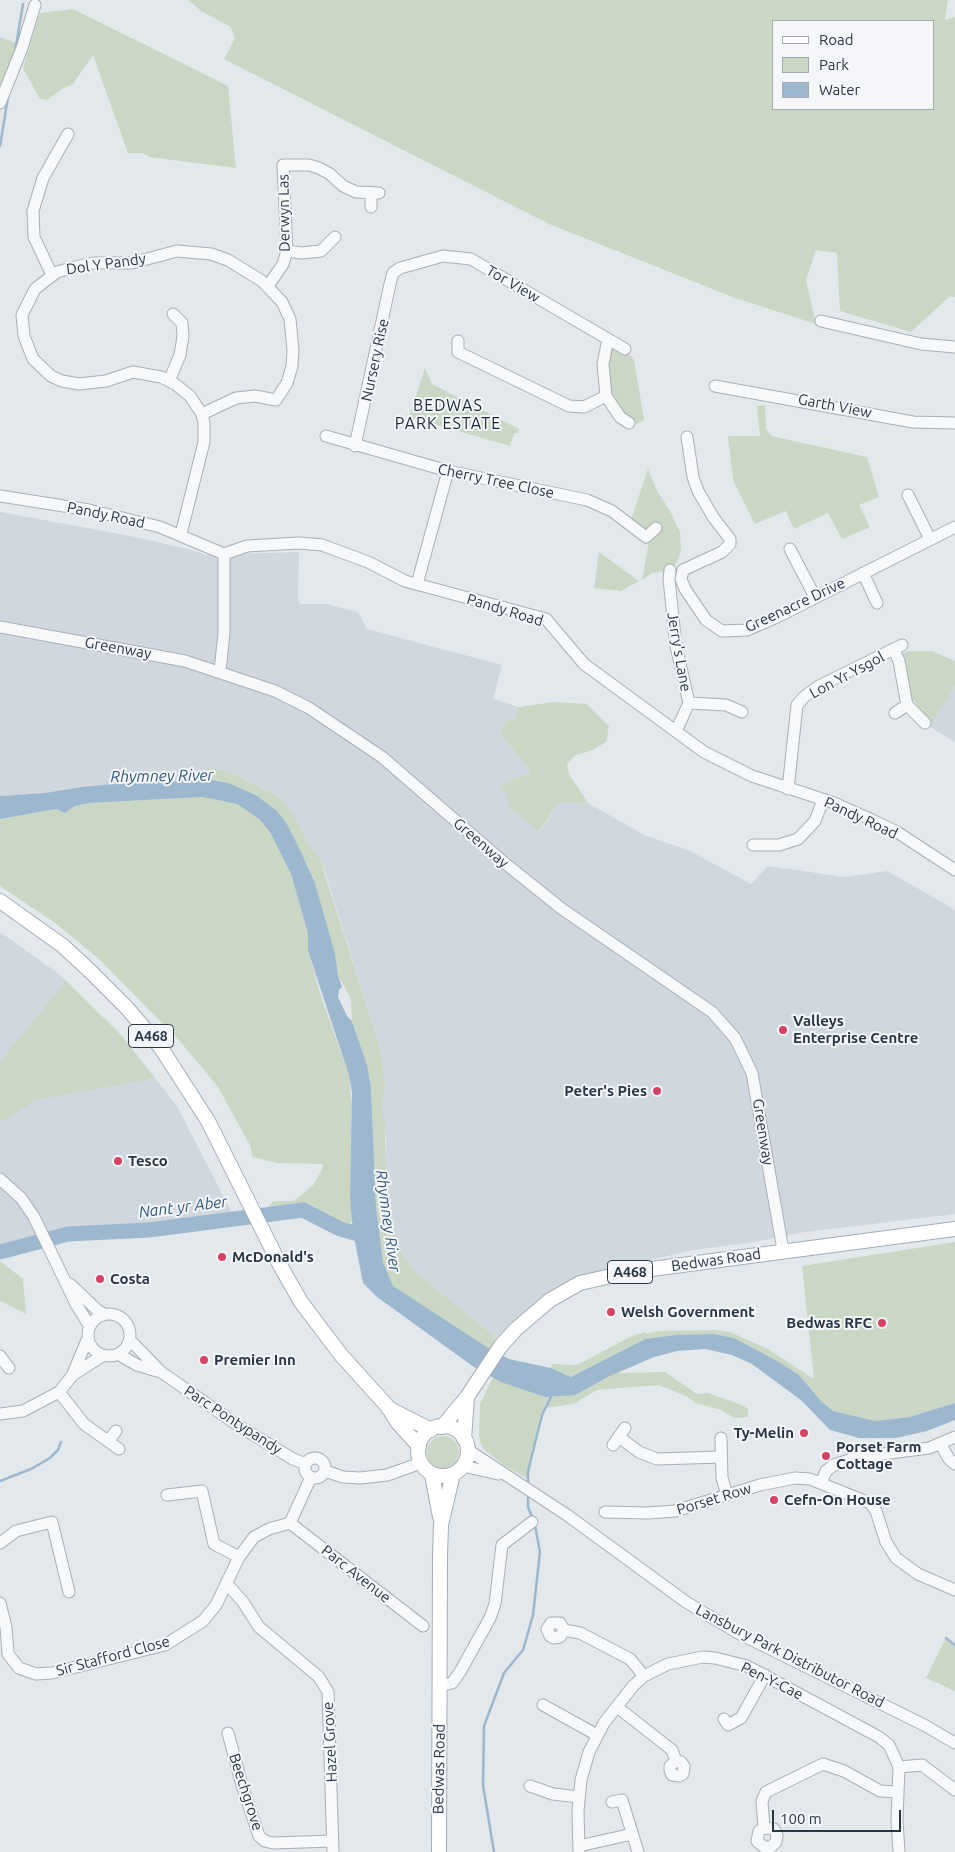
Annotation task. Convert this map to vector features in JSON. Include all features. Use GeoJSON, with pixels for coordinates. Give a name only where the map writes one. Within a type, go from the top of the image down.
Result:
{"type":"FeatureCollection","features":[{"type":"Feature","properties":{"kind":"main road","name":"A468"},"geometry":{"type":"LineString","coordinates":[[0,901],[63,946],[118,997],[152,1037],[175,1067],[208,1121],[262,1230],[301,1302],[341,1355],[388,1407],[398,1423],[418,1446],[421,1439],[437,1428]]}},
{"type":"Feature","properties":{"kind":"main road","name":"Bedwas Road"},"geometry":{"type":"LineString","coordinates":[[437,1428],[467,1397],[500,1347],[540,1307],[580,1283],[629,1272],[783,1250],[955,1229]]}},
{"type":"Feature","properties":{"kind":"main road","name":"Bedwas Road"},"geometry":{"type":"LineString","coordinates":[[466,1445],[467,1397]]}},
{"type":"Feature","properties":{"kind":"main road","name":"A468"},"geometry":{"type":"LineString","coordinates":[[388,1407],[437,1428],[455,1430],[466,1445],[458,1470]]}},
{"type":"Feature","properties":{"kind":"main road"},"geometry":{"type":"LineString","coordinates":[[418,1446],[421,1463],[432,1474],[439,1476],[458,1470]]}},
{"type":"Feature","properties":{"kind":"main road"},"geometry":{"type":"LineString","coordinates":[[441,1525],[458,1470]]}},
{"type":"Feature","properties":{"kind":"main road"},"geometry":{"type":"LineString","coordinates":[[432,1474],[441,1525]]}},
{"type":"Feature","properties":{"kind":"main road","name":"Bedwas Road"},"geometry":{"type":"LineString","coordinates":[[439,1852],[441,1525]]}},
{"type":"Feature","properties":{"kind":"street"},"geometry":{"type":"LineString","coordinates":[[0,104],[35,5]]}},
{"type":"Feature","properties":{"kind":"street"},"geometry":{"type":"LineString","coordinates":[[52,275],[34,237],[33,212],[43,178],[68,134]]}},
{"type":"Feature","properties":{"kind":"street"},"geometry":{"type":"LineString","coordinates":[[60,147],[71,153]]}},
{"type":"Feature","properties":{"kind":"street","name":"Derwyn Las"},"geometry":{"type":"LineString","coordinates":[[268,286],[283,264],[287,251],[283,160],[319,168],[356,192],[375,194],[371,207]]}},
{"type":"Feature","properties":{"kind":"street"},"geometry":{"type":"LineString","coordinates":[[287,251],[314,253],[327,247],[335,237]]}},
{"type":"Feature","properties":{"kind":"street"},"geometry":{"type":"LineString","coordinates":[[327,247],[336,256]]}},
{"type":"Feature","properties":{"kind":"street","name":"Dol Y Pandy"},"geometry":{"type":"LineString","coordinates":[[195,252],[211,254],[228,260],[268,286],[282,302],[290,320],[292,366],[279,405],[255,396],[236,398],[202,414],[190,396],[169,381],[146,373],[133,372],[106,381],[79,384],[62,381],[40,368],[27,348],[22,315],[34,289],[52,275],[94,263],[132,262],[164,253],[195,252]]}},
{"type":"Feature","properties":{"kind":"street","name":"Tor View"},"geometry":{"type":"LineString","coordinates":[[393,273],[400,268],[443,256],[471,259],[625,349]]}},
{"type":"Feature","properties":{"kind":"street","name":"Nursery Rise"},"geometry":{"type":"LineString","coordinates":[[355,446],[393,273]]}},
{"type":"Feature","properties":{"kind":"street"},"geometry":{"type":"LineString","coordinates":[[169,381],[180,356],[184,336],[182,323],[173,314]]}},
{"type":"Feature","properties":{"kind":"street"},"geometry":{"type":"LineString","coordinates":[[821,322],[921,344],[955,347]]}},
{"type":"Feature","properties":{"kind":"street"},"geometry":{"type":"LineString","coordinates":[[608,339],[603,364],[606,396],[620,417],[629,423]]}},
{"type":"Feature","properties":{"kind":"street"},"geometry":{"type":"LineString","coordinates":[[446,352],[458,346],[569,406],[584,407],[606,396]]}},
{"type":"Feature","properties":{"kind":"street","name":"Garth View"},"geometry":{"type":"LineString","coordinates":[[715,386],[914,422],[955,423]]}},
{"type":"Feature","properties":{"kind":"street"},"geometry":{"type":"LineString","coordinates":[[181,534],[204,442],[202,414]]}},
{"type":"Feature","properties":{"kind":"street","name":"Cherry Tree Close"},"geometry":{"type":"LineString","coordinates":[[326,436],[355,446],[448,471],[587,500],[612,511],[646,537],[656,528]]}},
{"type":"Feature","properties":{"kind":"street","name":"Greenacre Drive"},"geometry":{"type":"LineString","coordinates":[[687,438],[693,477],[698,491],[713,517],[730,539],[729,547],[722,552],[683,570],[681,579],[685,590],[706,620],[722,631],[747,630],[955,526]]}},
{"type":"Feature","properties":{"kind":"street"},"geometry":{"type":"LineString","coordinates":[[417,584],[448,471]]}},
{"type":"Feature","properties":{"kind":"street"},"geometry":{"type":"LineString","coordinates":[[908,495],[930,539]]}},
{"type":"Feature","properties":{"kind":"street","name":"Pandy Road"},"geometry":{"type":"LineString","coordinates":[[0,496],[114,516],[160,527],[181,534],[224,554],[247,546],[299,543],[322,545],[417,584],[546,619],[584,664],[704,752],[729,766],[853,811],[897,832],[955,870]]}},
{"type":"Feature","properties":{"kind":"street"},"geometry":{"type":"LineString","coordinates":[[790,549],[815,597]]}},
{"type":"Feature","properties":{"kind":"street"},"geometry":{"type":"LineString","coordinates":[[220,672],[224,633],[224,554]]}},
{"type":"Feature","properties":{"kind":"street","name":"Jerry's Lane"},"geometry":{"type":"LineString","coordinates":[[670,570],[668,579],[676,646],[689,704],[676,731]]}},
{"type":"Feature","properties":{"kind":"street"},"geometry":{"type":"LineString","coordinates":[[863,573],[878,603]]}},
{"type":"Feature","properties":{"kind":"street","name":"Greenway"},"geometry":{"type":"LineString","coordinates":[[0,627],[137,651],[220,672],[276,691],[309,708],[363,743],[562,909],[704,1006],[724,1024],[740,1045],[752,1073],[783,1250]]}},
{"type":"Feature","properties":{"kind":"street","name":"Lon Yr Ysgol"},"geometry":{"type":"LineString","coordinates":[[788,789],[797,705],[805,696],[819,686],[898,648],[907,705]]}},
{"type":"Feature","properties":{"kind":"street"},"geometry":{"type":"LineString","coordinates":[[689,704],[726,705],[742,712]]}},
{"type":"Feature","properties":{"kind":"street"},"geometry":{"type":"LineString","coordinates":[[895,713],[907,705],[925,723]]}},
{"type":"Feature","properties":{"kind":"street"},"geometry":{"type":"LineString","coordinates":[[753,845],[779,845],[798,839],[815,822],[822,800]]}},
{"type":"Feature","properties":{"kind":"street"},"geometry":{"type":"LineString","coordinates":[[0,1179],[21,1198],[89,1325],[82,1357],[72,1376],[59,1392],[23,1411],[0,1414]]}},
{"type":"Feature","properties":{"kind":"street"},"geometry":{"type":"LineString","coordinates":[[63,1277],[97,1310],[104,1314]]}},
{"type":"Feature","properties":{"kind":"street"},"geometry":{"type":"LineString","coordinates":[[72,1376],[102,1356],[118,1354],[126,1347],[130,1340],[130,1333],[124,1319],[112,1314],[104,1314],[97,1317],[89,1325]]}},
{"type":"Feature","properties":{"kind":"street"},"geometry":{"type":"LineString","coordinates":[[87,1340],[90,1346],[102,1356]]}},
{"type":"Feature","properties":{"kind":"street","name":"Parc Pontypandy"},"geometry":{"type":"LineString","coordinates":[[130,1340],[161,1372],[239,1426],[306,1464]]}},
{"type":"Feature","properties":{"kind":"street","name":"Parc Pontypandy"},"geometry":{"type":"LineString","coordinates":[[118,1354],[137,1364],[161,1372]]}},
{"type":"Feature","properties":{"kind":"street"},"geometry":{"type":"LineString","coordinates":[[0,1356],[9,1368]]}},
{"type":"Feature","properties":{"kind":"street"},"geometry":{"type":"LineString","coordinates":[[59,1392],[84,1424],[119,1449]]}},
{"type":"Feature","properties":{"kind":"street"},"geometry":{"type":"LineString","coordinates":[[108,1441],[116,1431]]}},
{"type":"Feature","properties":{"kind":"street"},"geometry":{"type":"LineString","coordinates":[[619,1437],[639,1452],[657,1459],[721,1457]]}},
{"type":"Feature","properties":{"kind":"street"},"geometry":{"type":"LineString","coordinates":[[822,1482],[830,1467],[855,1458],[942,1444],[955,1437]]}},
{"type":"Feature","properties":{"kind":"street"},"geometry":{"type":"LineString","coordinates":[[721,1438],[723,1483],[727,1495]]}},
{"type":"Feature","properties":{"kind":"street"},"geometry":{"type":"LineString","coordinates":[[942,1444],[949,1459],[955,1464]]}},
{"type":"Feature","properties":{"kind":"street","name":"Lansbury Park Distributor Road"},"geometry":{"type":"LineString","coordinates":[[466,1445],[686,1602],[746,1637],[924,1725],[955,1743]]}},
{"type":"Feature","properties":{"kind":"street"},"geometry":{"type":"LineString","coordinates":[[314,1458],[320,1459],[324,1464],[325,1471],[321,1476],[311,1477],[306,1473],[306,1464],[314,1458]]}},
{"type":"Feature","properties":{"kind":"street"},"geometry":{"type":"LineString","coordinates":[[325,1471],[342,1477],[360,1478],[387,1474],[421,1463]]}},
{"type":"Feature","properties":{"kind":"street","name":"Lansbury Park Distributor Road"},"geometry":{"type":"LineString","coordinates":[[458,1470],[508,1476]]}},
{"type":"Feature","properties":{"kind":"street"},"geometry":{"type":"LineString","coordinates":[[290,1523],[311,1477]]}},
{"type":"Feature","properties":{"kind":"street","name":"Porset Row"},"geometry":{"type":"LineString","coordinates":[[605,1512],[662,1513],[682,1510],[760,1485],[794,1478],[810,1479],[822,1482],[870,1503],[876,1511],[886,1542],[896,1558],[918,1574],[954,1590]]}},
{"type":"Feature","properties":{"kind":"street"},"geometry":{"type":"LineString","coordinates":[[167,1495],[202,1491],[214,1544],[239,1557]]}},
{"type":"Feature","properties":{"kind":"street"},"geometry":{"type":"LineString","coordinates":[[0,1543],[16,1532],[52,1522],[69,1592]]}},
{"type":"Feature","properties":{"kind":"street"},"geometry":{"type":"LineString","coordinates":[[440,1686],[452,1682],[460,1672],[490,1618],[495,1604],[502,1545],[532,1522]]}},
{"type":"Feature","properties":{"kind":"street","name":"Sir Stafford Close"},"geometry":{"type":"LineString","coordinates":[[0,1603],[6,1627],[8,1654],[19,1668],[28,1672],[44,1674],[165,1645],[203,1621],[216,1605],[239,1557],[254,1537],[261,1532],[290,1523]]}},
{"type":"Feature","properties":{"kind":"street","name":"Parc Avenue"},"geometry":{"type":"LineString","coordinates":[[290,1523],[423,1626]]}},
{"type":"Feature","properties":{"kind":"street","name":"Hazel Grove"},"geometry":{"type":"LineString","coordinates":[[226,1584],[243,1602],[259,1627],[319,1676],[328,1692],[333,1847]]}},
{"type":"Feature","properties":{"kind":"street"},"geometry":{"type":"LineString","coordinates":[[564,1630],[580,1633],[622,1654],[630,1659],[644,1676]]}},
{"type":"Feature","properties":{"kind":"street","name":"Pen-Y-Cae"},"geometry":{"type":"LineString","coordinates":[[578,1849],[579,1797],[585,1764],[597,1735],[617,1707],[644,1676],[668,1664],[703,1657],[734,1662],[765,1675],[878,1737],[889,1745],[899,1768],[897,1820],[899,1852]]}},
{"type":"Feature","properties":{"kind":"street"},"geometry":{"type":"LineString","coordinates":[[724,1719],[728,1725],[741,1718],[765,1675]]}},
{"type":"Feature","properties":{"kind":"street"},"geometry":{"type":"LineString","coordinates":[[543,1705],[597,1735]]}},
{"type":"Feature","properties":{"kind":"street"},"geometry":{"type":"LineString","coordinates":[[617,1707],[672,1750],[676,1762]]}},
{"type":"Feature","properties":{"kind":"street","name":"Beechgrove"},"geometry":{"type":"LineString","coordinates":[[228,1733],[247,1803],[259,1836],[266,1841],[274,1843],[333,1847]]}},
{"type":"Feature","properties":{"kind":"street"},"geometry":{"type":"LineString","coordinates":[[764,1828],[762,1801],[766,1792],[823,1764],[844,1771],[880,1791],[898,1792]]}},
{"type":"Feature","properties":{"kind":"street"},"geometry":{"type":"LineString","coordinates":[[899,1768],[922,1765],[930,1768],[955,1790]]}},
{"type":"Feature","properties":{"kind":"street"},"geometry":{"type":"LineString","coordinates":[[530,1786],[553,1794],[579,1797]]}},
{"type":"Feature","properties":{"kind":"street"},"geometry":{"type":"LineString","coordinates":[[612,1802],[622,1800],[638,1852]]}},
{"type":"Feature","properties":{"kind":"street"},"geometry":{"type":"LineString","coordinates":[[578,1849],[632,1834]]}},
{"type":"Feature","properties":{"kind":"shaded area"},"geometry":{"type":"Polygon","coordinates":[[[0,512],[131,536],[192,550],[205,555],[299,552],[298,596],[300,604],[327,604],[358,612],[367,629],[502,665],[493,699],[519,707],[514,719],[505,722],[500,733],[531,772],[506,783],[506,791],[540,831],[559,802],[588,803],[644,835],[690,851],[751,884],[768,866],[845,877],[887,871],[952,908],[955,912],[955,1214],[798,1233],[754,1242],[694,1250],[585,1275],[555,1289],[512,1322],[497,1338],[420,1276],[405,1259],[396,1243],[385,1160],[386,1138],[382,1113],[385,1083],[381,1051],[322,862],[309,844],[294,815],[282,801],[268,789],[266,791],[237,775],[219,769],[209,769],[212,780],[165,782],[155,777],[134,782],[81,787],[45,793],[0,796],[0,512]]]}},
{"type":"Feature","properties":{"kind":"shaded area"},"geometry":{"type":"Polygon","coordinates":[[[955,686],[955,742],[929,726],[955,686]]]}},
{"type":"Feature","properties":{"kind":"shaded area"},"geometry":{"type":"Polygon","coordinates":[[[0,932],[59,974],[121,1035],[177,1106],[235,1219],[149,1230],[68,1234],[0,1252],[0,932]]]}},
{"type":"Feature","properties":{"kind":"green space"},"geometry":{"type":"Polygon","coordinates":[[[188,0],[948,0],[945,20],[955,17],[955,297],[950,296],[911,332],[840,311],[837,253],[816,250],[806,280],[816,324],[735,298],[549,224],[224,59],[235,38],[231,27],[201,11],[188,0]]]}},
{"type":"Feature","properties":{"kind":"green space"},"geometry":{"type":"Polygon","coordinates":[[[73,9],[228,86],[236,168],[149,157],[142,153],[128,153],[93,55],[73,84],[62,89],[47,100],[40,99],[23,68],[40,13],[73,9]]]}},
{"type":"Feature","properties":{"kind":"green space"},"geometry":{"type":"Polygon","coordinates":[[[0,37],[16,43],[14,61],[0,89],[0,37]]]}},
{"type":"Feature","properties":{"kind":"green space"},"geometry":{"type":"Polygon","coordinates":[[[608,339],[625,349],[634,360],[644,420],[637,424],[629,423],[603,382],[608,339]]]}},
{"type":"Feature","properties":{"kind":"green space"},"geometry":{"type":"Polygon","coordinates":[[[425,368],[432,384],[519,429],[518,433],[514,433],[510,446],[409,417],[425,368]]]}},
{"type":"Feature","properties":{"kind":"green space"},"geometry":{"type":"Polygon","coordinates":[[[765,405],[766,429],[771,436],[867,457],[879,497],[859,505],[870,527],[842,539],[828,513],[794,529],[786,511],[755,524],[733,480],[728,436],[760,436],[757,406],[765,405]]]}},
{"type":"Feature","properties":{"kind":"green space"},"geometry":{"type":"Polygon","coordinates":[[[648,469],[657,491],[670,511],[680,532],[681,551],[678,560],[670,570],[652,573],[642,580],[649,542],[630,523],[648,469]]]}},
{"type":"Feature","properties":{"kind":"green space"},"geometry":{"type":"Polygon","coordinates":[[[599,552],[639,581],[621,591],[594,588],[599,552]]]}},
{"type":"Feature","properties":{"kind":"green space"},"geometry":{"type":"Polygon","coordinates":[[[908,651],[932,651],[955,661],[955,686],[932,723],[911,697],[903,653],[908,651]]]}},
{"type":"Feature","properties":{"kind":"green space"},"geometry":{"type":"Polygon","coordinates":[[[554,702],[587,704],[609,726],[607,741],[595,749],[576,755],[567,764],[569,774],[588,803],[559,802],[539,831],[508,806],[506,791],[500,788],[506,783],[531,772],[500,733],[505,722],[514,719],[519,707],[554,702]]]}},
{"type":"Feature","properties":{"kind":"green space"},"geometry":{"type":"Polygon","coordinates":[[[209,769],[219,769],[237,775],[266,791],[267,789],[282,800],[294,815],[309,844],[322,862],[381,1051],[385,1083],[382,1113],[385,1119],[385,1160],[396,1243],[405,1259],[420,1276],[497,1338],[490,1349],[393,1286],[383,1262],[376,1207],[371,1088],[367,1065],[352,1020],[351,999],[338,975],[335,953],[315,883],[287,824],[277,811],[256,795],[228,783],[212,780],[209,769]]]}},
{"type":"Feature","properties":{"kind":"green space"},"geometry":{"type":"Polygon","coordinates":[[[202,797],[237,804],[259,819],[270,832],[291,874],[308,934],[308,950],[320,993],[349,1075],[352,1108],[350,1197],[353,1216],[351,1223],[346,1227],[308,1205],[268,1208],[273,1201],[294,1201],[314,1184],[323,1167],[322,1164],[277,1163],[252,1157],[251,1147],[218,1087],[178,1039],[99,959],[55,923],[0,886],[0,819],[56,809],[65,813],[75,806],[90,803],[202,797]]]}},
{"type":"Feature","properties":{"kind":"green space"},"geometry":{"type":"Polygon","coordinates":[[[66,981],[121,1035],[155,1078],[31,1101],[31,1104],[0,1122],[0,1062],[66,981]]]}},
{"type":"Feature","properties":{"kind":"green space","name":"Bedwas RFC"},"geometry":{"type":"Polygon","coordinates":[[[955,1242],[955,1403],[909,1417],[875,1421],[846,1415],[833,1411],[821,1401],[799,1375],[779,1362],[734,1338],[713,1334],[675,1335],[645,1339],[571,1377],[551,1368],[552,1364],[577,1365],[632,1336],[645,1332],[646,1334],[658,1331],[715,1330],[730,1332],[768,1349],[814,1379],[802,1266],[955,1242]]]}},
{"type":"Feature","properties":{"kind":"green space"},"geometry":{"type":"Polygon","coordinates":[[[0,1261],[23,1279],[26,1314],[0,1301],[0,1261]]]}},
{"type":"Feature","properties":{"kind":"green space"},"geometry":{"type":"Polygon","coordinates":[[[665,1372],[697,1394],[708,1393],[742,1405],[748,1409],[748,1417],[734,1418],[721,1410],[695,1403],[688,1397],[659,1385],[597,1390],[574,1404],[545,1408],[528,1479],[504,1465],[481,1445],[479,1436],[480,1404],[493,1377],[551,1397],[567,1394],[575,1395],[616,1373],[665,1372]]]}},
{"type":"Feature","properties":{"kind":"green space"},"geometry":{"type":"Polygon","coordinates":[[[443,1436],[449,1437],[454,1441],[458,1446],[458,1458],[454,1463],[449,1467],[443,1468],[437,1467],[432,1463],[428,1458],[427,1452],[428,1446],[432,1441],[437,1437],[443,1436]]]}},
{"type":"Feature","properties":{"kind":"green space"},"geometry":{"type":"Polygon","coordinates":[[[946,1638],[955,1645],[955,1691],[926,1678],[946,1638]]]}},
{"type":"Feature","properties":{"kind":"water"},"geometry":{"type":"Polygon","coordinates":[[[141,777],[155,777],[165,782],[212,780],[228,783],[256,795],[277,811],[287,824],[300,850],[315,883],[335,953],[342,987],[339,990],[338,997],[347,1016],[352,1021],[367,1065],[371,1088],[376,1207],[383,1262],[393,1286],[490,1349],[509,1359],[551,1368],[571,1377],[645,1339],[675,1335],[714,1334],[734,1338],[779,1362],[799,1375],[821,1401],[833,1411],[875,1421],[909,1417],[955,1403],[955,1420],[927,1431],[896,1438],[859,1438],[830,1430],[802,1401],[752,1364],[732,1355],[705,1349],[677,1351],[654,1357],[610,1376],[575,1395],[545,1397],[501,1382],[474,1367],[377,1297],[363,1283],[353,1232],[350,1197],[352,1093],[349,1075],[308,950],[308,934],[291,874],[270,832],[259,819],[237,804],[202,797],[90,803],[75,806],[65,813],[56,809],[0,819],[0,796],[45,793],[81,787],[134,782],[141,777]]]}},
{"type":"Feature","properties":{"kind":"waterway"},"geometry":{"type":"LineString","coordinates":[[15,52],[23,4]]}},
{"type":"Feature","properties":{"kind":"waterway"},"geometry":{"type":"LineString","coordinates":[[0,146],[8,97]]}},
{"type":"Feature","properties":{"kind":"waterway","name":"Nant yr Aber"},"geometry":{"type":"LineString","coordinates":[[0,1252],[68,1234],[149,1230],[303,1210],[340,1229],[366,1236]]}},
{"type":"Feature","properties":{"kind":"waterway"},"geometry":{"type":"LineString","coordinates":[[528,1485],[528,1471],[542,1415],[552,1395]]}},
{"type":"Feature","properties":{"kind":"waterway"},"geometry":{"type":"LineString","coordinates":[[0,1481],[31,1469],[50,1458],[58,1450],[61,1442]]}},
{"type":"Feature","properties":{"kind":"waterway"},"geometry":{"type":"LineString","coordinates":[[528,1493],[528,1507],[533,1519]]}},
{"type":"Feature","properties":{"kind":"waterway"},"geometry":{"type":"LineString","coordinates":[[494,1852],[483,1785],[484,1726],[504,1673],[523,1650],[533,1615],[540,1552],[535,1525]]}},
{"type":"Feature","properties":{"kind":"waterway"},"geometry":{"type":"LineString","coordinates":[[946,1638],[955,1645]]}},
{"type":"Feature","properties":{"kind":"place","name":"Valleys Enterprise Centre"},"geometry":{"type":"Point","coordinates":[783,1030]}},
{"type":"Feature","properties":{"kind":"place","name":"Peter's Pies"},"geometry":{"type":"Point","coordinates":[657,1091]}},
{"type":"Feature","properties":{"kind":"place","name":"Tesco"},"geometry":{"type":"Point","coordinates":[118,1161]}},
{"type":"Feature","properties":{"kind":"place","name":"McDonald's"},"geometry":{"type":"Point","coordinates":[222,1257]}},
{"type":"Feature","properties":{"kind":"place","name":"Costa"},"geometry":{"type":"Point","coordinates":[100,1279]}},
{"type":"Feature","properties":{"kind":"place","name":"Welsh Government"},"geometry":{"type":"Point","coordinates":[611,1312]}},
{"type":"Feature","properties":{"kind":"place","name":"Bedwas RFC"},"geometry":{"type":"Point","coordinates":[882,1323]}},
{"type":"Feature","properties":{"kind":"place","name":"Premier Inn"},"geometry":{"type":"Point","coordinates":[204,1360]}},
{"type":"Feature","properties":{"kind":"place","name":"Ty-Melin"},"geometry":{"type":"Point","coordinates":[804,1433]}},
{"type":"Feature","properties":{"kind":"place","name":"Porset Farm Cottage"},"geometry":{"type":"Point","coordinates":[826,1456]}},
{"type":"Feature","properties":{"kind":"place","name":"Cefn-On House"},"geometry":{"type":"Point","coordinates":[774,1500]}},
{"type":"Feature","properties":{"kind":"district","name":"BEDWAS PARK ESTATE"},"geometry":{"type":"Point","coordinates":[448,415]}},
{"type":"Feature","properties":{"kind":"water label","name":"Rhymney River"},"geometry":{"type":"Point","coordinates":[162,776]}},
{"type":"Feature","properties":{"kind":"water label","name":"Rhymney River"},"geometry":{"type":"Point","coordinates":[388,1221]}}]}
